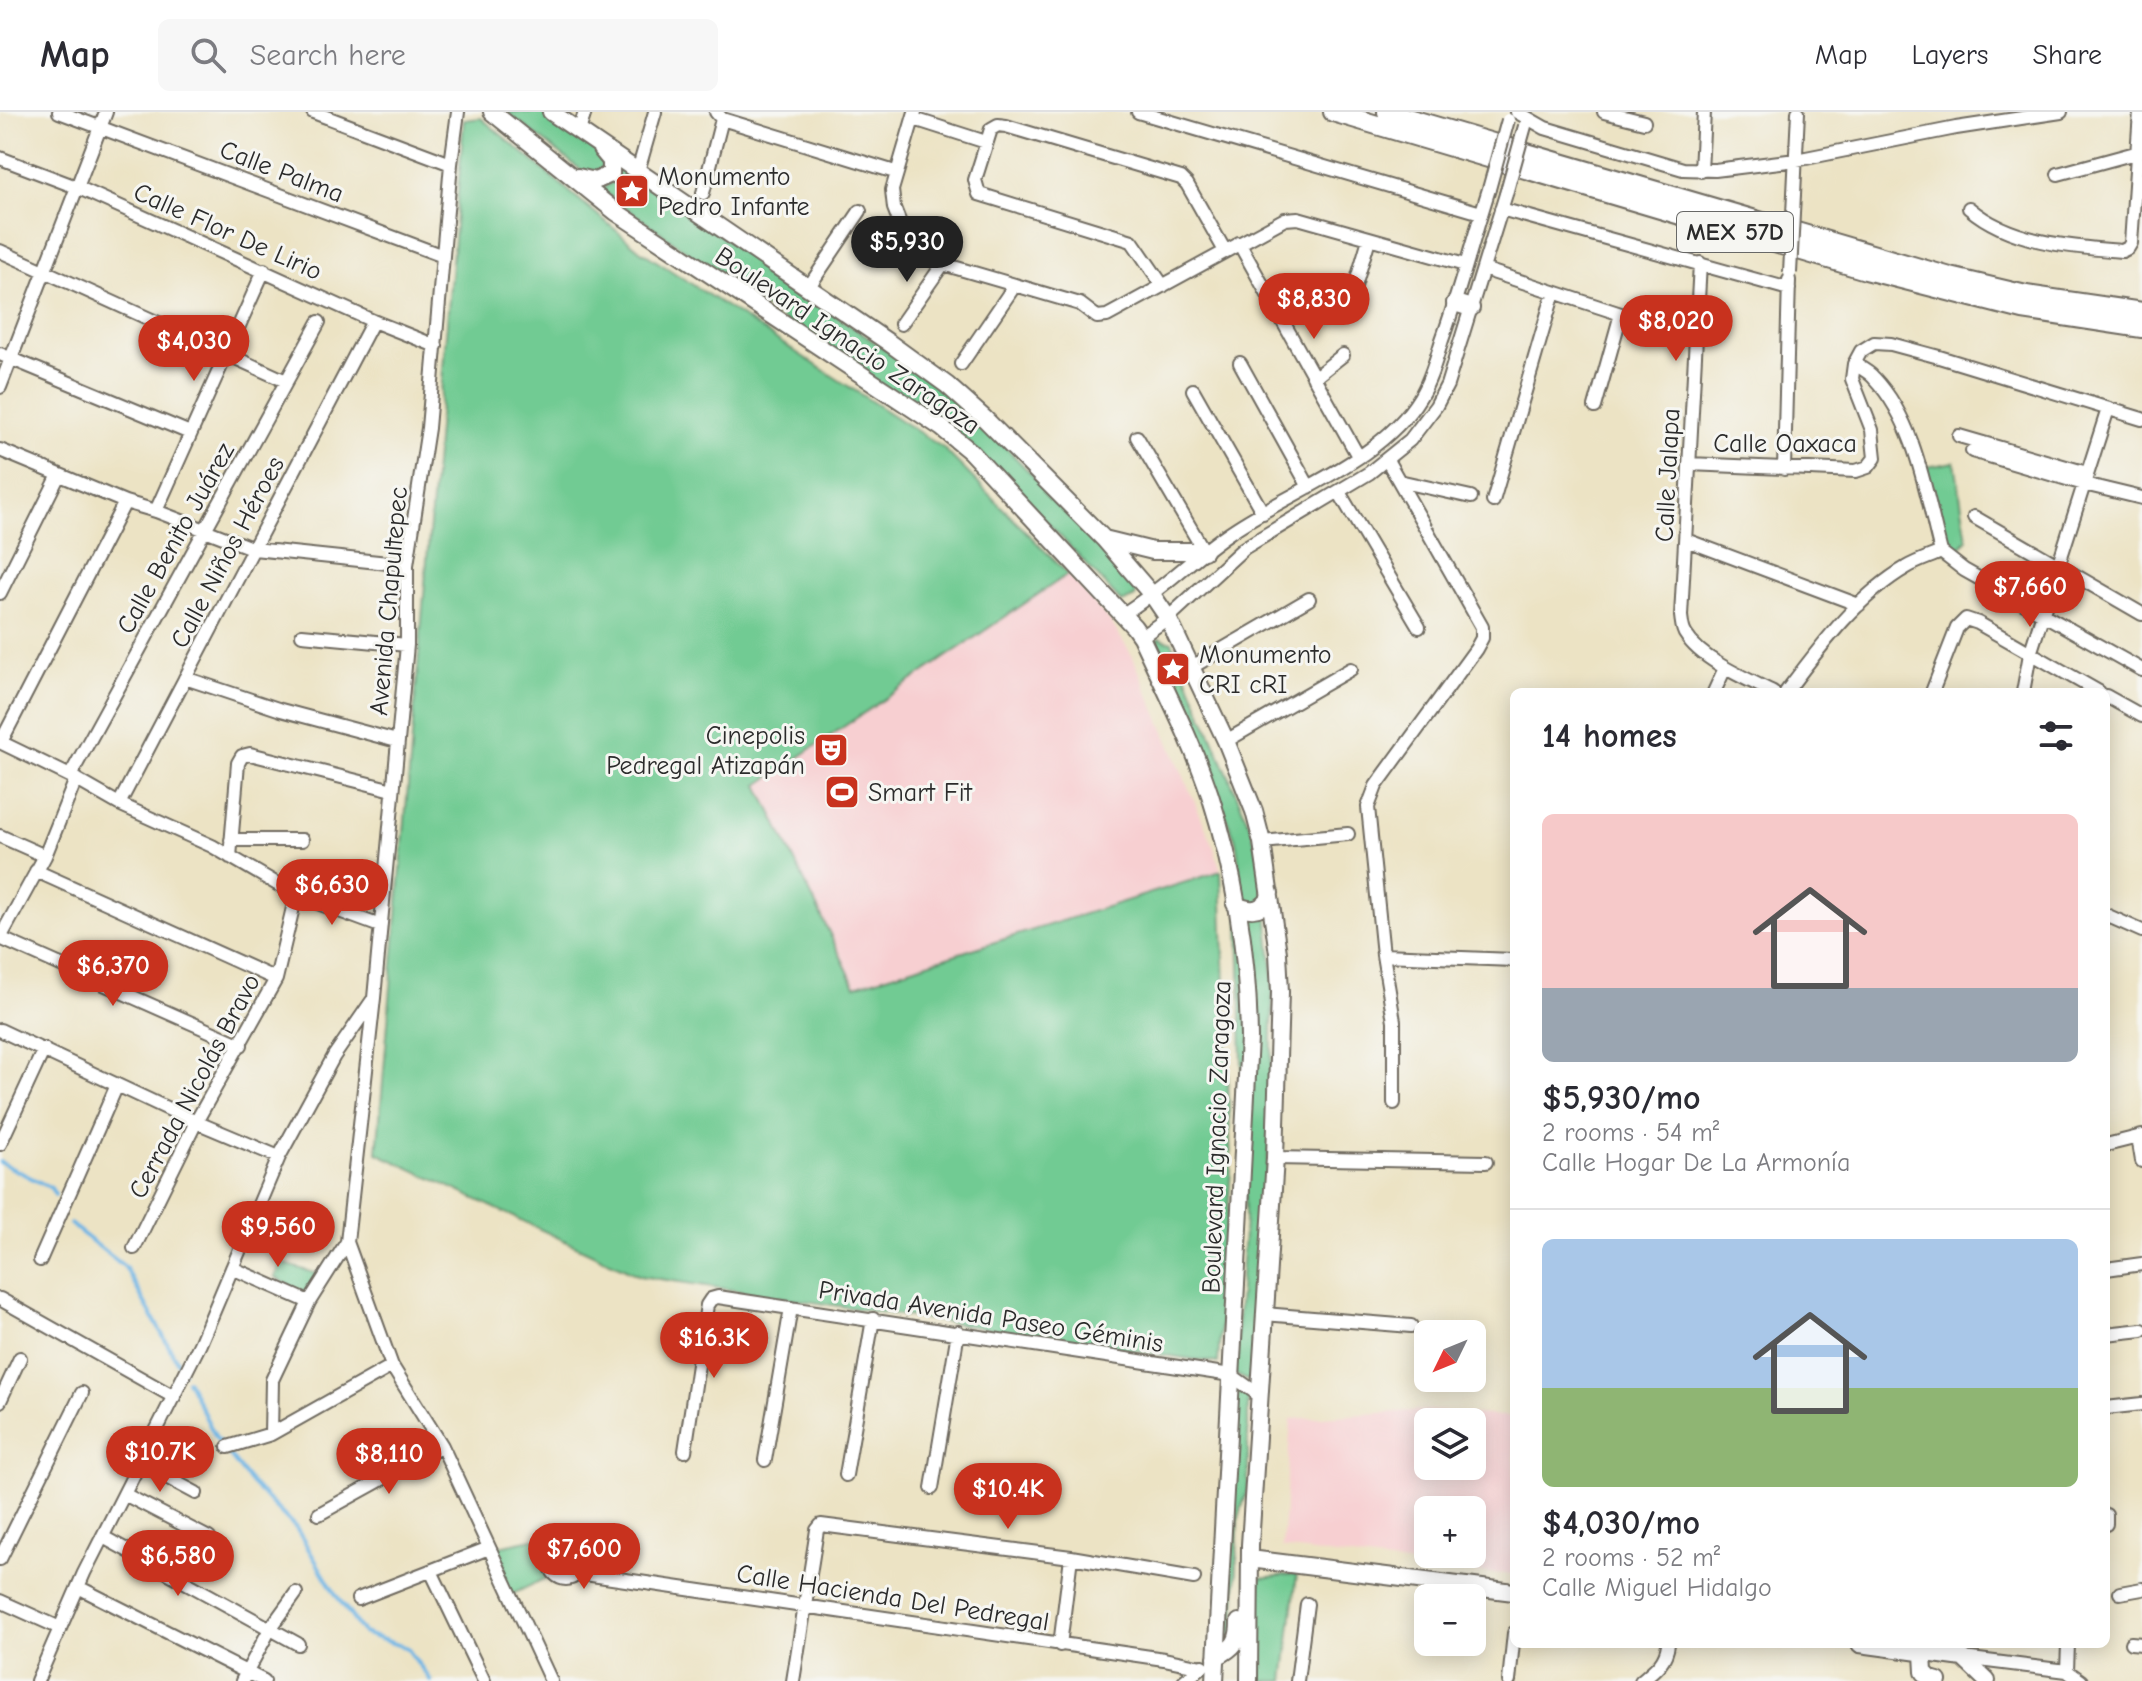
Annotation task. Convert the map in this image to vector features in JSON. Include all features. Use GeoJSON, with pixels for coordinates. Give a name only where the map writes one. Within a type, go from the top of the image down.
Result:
{"type":"FeatureCollection","features":[{"type":"Feature","properties":{"kind":"highway","name":"MEX 57D"},"geometry":{"type":"LineString","coordinates":[[1333,112],[1881,274],[2023,310],[2142,328]]}},
{"type":"Feature","properties":{"kind":"highway","name":"MEX 57D"},"geometry":{"type":"LineString","coordinates":[[1387,112],[1950,277],[2026,295],[2142,312]]}},
{"type":"Feature","properties":{"kind":"main road","name":"Boulevard Ignacio Zaragoza"},"geometry":{"type":"LineString","coordinates":[[492,112],[646,232],[951,436],[990,472],[1123,614],[1141,637],[1178,716],[1209,794],[1222,841],[1244,958],[1249,1038],[1215,1681]]}},
{"type":"Feature","properties":{"kind":"main road","name":"Boulevard Ignacio Zaragoza"},"geometry":{"type":"LineString","coordinates":[[551,112],[947,385],[984,418],[1104,539],[1153,596],[1168,618],[1226,741],[1254,811],[1262,842],[1280,992],[1275,1158],[1253,1489],[1249,1681]]}},
{"type":"Feature","properties":{"kind":"main road"},"geometry":{"type":"LineString","coordinates":[[569,174],[595,181],[611,174],[611,161],[586,136]]}},
{"type":"Feature","properties":{"kind":"main road"},"geometry":{"type":"LineString","coordinates":[[1104,539],[1153,551],[1204,551]]}},
{"type":"Feature","properties":{"kind":"main road"},"geometry":{"type":"LineString","coordinates":[[1235,904],[1244,909],[1257,909],[1268,901],[1270,893]]}},
{"type":"Feature","properties":{"kind":"main road"},"geometry":{"type":"LineString","coordinates":[[1216,1657],[1234,1647],[1239,1636],[1243,1508],[1253,1489]]}},
{"type":"Feature","properties":{"kind":"main road"},"geometry":{"type":"LineString","coordinates":[[1250,1559],[1510,1592]]}},
{"type":"Feature","properties":{"kind":"main road"},"geometry":{"type":"LineString","coordinates":[[1885,1648],[1923,1654],[1952,1653],[1987,1681]]}},
{"type":"Feature","properties":{"kind":"main road"},"geometry":{"type":"LineString","coordinates":[[1923,1654],[1922,1666],[1929,1679]]}},
{"type":"Feature","properties":{"kind":"street","name":"Calle Palma"},"geometry":{"type":"LineString","coordinates":[[59,112],[443,256]]}},
{"type":"Feature","properties":{"kind":"street"},"geometry":{"type":"LineString","coordinates":[[0,387],[6,355],[46,270],[106,112]]}},
{"type":"Feature","properties":{"kind":"street"},"geometry":{"type":"LineString","coordinates":[[313,112],[451,164]]}},
{"type":"Feature","properties":{"kind":"street","name":"Avenida Chapultepec"},"geometry":{"type":"LineString","coordinates":[[347,1242],[374,998],[407,645],[407,565],[428,428],[458,112]]}},
{"type":"Feature","properties":{"kind":"street"},"geometry":{"type":"LineString","coordinates":[[585,112],[586,136]]}},
{"type":"Feature","properties":{"kind":"street"},"geometry":{"type":"LineString","coordinates":[[638,171],[655,112]]}},
{"type":"Feature","properties":{"kind":"street"},"geometry":{"type":"LineString","coordinates":[[1138,112],[1481,213]]}},
{"type":"Feature","properties":{"kind":"street"},"geometry":{"type":"LineString","coordinates":[[1604,112],[1644,122]]}},
{"type":"Feature","properties":{"kind":"street"},"geometry":{"type":"LineString","coordinates":[[1701,171],[1704,112]]}},
{"type":"Feature","properties":{"kind":"street"},"geometry":{"type":"LineString","coordinates":[[1784,469],[1798,112]]}},
{"type":"Feature","properties":{"kind":"street"},"geometry":{"type":"LineString","coordinates":[[1952,112],[1956,128]]}},
{"type":"Feature","properties":{"kind":"street"},"geometry":{"type":"LineString","coordinates":[[1520,117],[1556,132],[1683,169],[1701,171],[1796,160],[1956,128],[2061,112]]}},
{"type":"Feature","properties":{"kind":"street"},"geometry":{"type":"LineString","coordinates":[[1969,208],[1984,221],[1998,227],[2056,244],[2122,251],[2128,248],[2131,243],[2140,112]]}},
{"type":"Feature","properties":{"kind":"street"},"geometry":{"type":"LineString","coordinates":[[703,193],[719,116],[895,172]]}},
{"type":"Feature","properties":{"kind":"street"},"geometry":{"type":"LineString","coordinates":[[986,142],[914,116],[895,172],[892,197],[910,249],[943,264],[1074,302],[1102,318],[1274,223],[1298,218],[1465,265]]}},
{"type":"Feature","properties":{"kind":"street"},"geometry":{"type":"LineString","coordinates":[[1141,637],[1168,618],[1244,548],[1387,460],[1410,440],[1436,406],[1447,385],[1463,306],[1465,265],[1489,189],[1520,117]]}},
{"type":"Feature","properties":{"kind":"street"},"geometry":{"type":"LineString","coordinates":[[1123,614],[1153,596],[1204,551],[1358,456],[1396,426],[1420,397],[1483,269],[1506,194],[1520,117]]}},
{"type":"Feature","properties":{"kind":"street"},"geometry":{"type":"LineString","coordinates":[[1163,286],[1132,241],[979,194],[975,180],[991,129],[998,125],[1006,126],[1177,176],[1187,184],[1225,251]]}},
{"type":"Feature","properties":{"kind":"street"},"geometry":{"type":"LineString","coordinates":[[2058,174],[2139,152]]}},
{"type":"Feature","properties":{"kind":"street","name":"Calle Flor De Lirio"},"geometry":{"type":"LineString","coordinates":[[0,158],[79,188],[373,321],[436,346]]}},
{"type":"Feature","properties":{"kind":"street"},"geometry":{"type":"LineString","coordinates":[[1501,209],[1789,289]]}},
{"type":"Feature","properties":{"kind":"street"},"geometry":{"type":"LineString","coordinates":[[808,288],[860,211]]}},
{"type":"Feature","properties":{"kind":"street"},"geometry":{"type":"LineString","coordinates":[[1351,300],[1369,239]]}},
{"type":"Feature","properties":{"kind":"street"},"geometry":{"type":"LineString","coordinates":[[1239,243],[1358,456]]}},
{"type":"Feature","properties":{"kind":"street"},"geometry":{"type":"LineString","coordinates":[[0,251],[286,381]]}},
{"type":"Feature","properties":{"kind":"street","name":"Calle Jalapa"},"geometry":{"type":"LineString","coordinates":[[1700,263],[1681,616],[1684,633],[1695,646],[1725,668]]}},
{"type":"Feature","properties":{"kind":"street"},"geometry":{"type":"LineString","coordinates":[[901,324],[943,264]]}},
{"type":"Feature","properties":{"kind":"street"},"geometry":{"type":"LineString","coordinates":[[1483,269],[1621,314],[1595,407]]}},
{"type":"Feature","properties":{"kind":"street"},"geometry":{"type":"LineString","coordinates":[[156,511],[264,270]]}},
{"type":"Feature","properties":{"kind":"street"},"geometry":{"type":"LineString","coordinates":[[961,364],[1015,285]]}},
{"type":"Feature","properties":{"kind":"street"},"geometry":{"type":"LineString","coordinates":[[1493,501],[1554,292]]}},
{"type":"Feature","properties":{"kind":"street","name":"Calle Niños Héroes"},"geometry":{"type":"LineString","coordinates":[[119,804],[373,321]]}},
{"type":"Feature","properties":{"kind":"street","name":"Calle Benito Juárez"},"geometry":{"type":"LineString","coordinates":[[1,935],[45,856],[73,778],[319,322]]}},
{"type":"Feature","properties":{"kind":"street"},"geometry":{"type":"LineString","coordinates":[[2142,419],[1891,344],[1874,343],[1861,351],[1854,364],[1872,375],[1901,420],[1941,552],[1964,570],[2142,670]]}},
{"type":"Feature","properties":{"kind":"street"},"geometry":{"type":"LineString","coordinates":[[6,355],[190,433]]}},
{"type":"Feature","properties":{"kind":"street"},"geometry":{"type":"LineString","coordinates":[[1314,378],[1343,355]]}},
{"type":"Feature","properties":{"kind":"street"},"geometry":{"type":"LineString","coordinates":[[1240,363],[1309,487]]}},
{"type":"Feature","properties":{"kind":"street","name":"Calle Oaxaca"},"geometry":{"type":"LineString","coordinates":[[1689,464],[1856,471],[1868,467],[1875,458],[1872,430],[1852,379],[1854,364]]}},
{"type":"Feature","properties":{"kind":"street"},"geometry":{"type":"LineString","coordinates":[[1193,390],[1263,513]]}},
{"type":"Feature","properties":{"kind":"street"},"geometry":{"type":"LineString","coordinates":[[2024,688],[2030,654],[2108,409]]}},
{"type":"Feature","properties":{"kind":"street"},"geometry":{"type":"LineString","coordinates":[[1959,436],[2142,498]]}},
{"type":"Feature","properties":{"kind":"street"},"geometry":{"type":"LineString","coordinates":[[1137,437],[1204,551]]}},
{"type":"Feature","properties":{"kind":"street"},"geometry":{"type":"LineString","coordinates":[[0,450],[125,502],[254,549],[407,565]]}},
{"type":"Feature","properties":{"kind":"street"},"geometry":{"type":"LineString","coordinates":[[1972,451],[2085,479]]}},
{"type":"Feature","properties":{"kind":"street"},"geometry":{"type":"LineString","coordinates":[[1387,460],[1482,627],[1482,638],[1476,649],[1371,796],[1368,819],[1383,955],[1394,1021],[1394,1103]]}},
{"type":"Feature","properties":{"kind":"street"},"geometry":{"type":"LineString","coordinates":[[0,593],[59,475]]}},
{"type":"Feature","properties":{"kind":"street"},"geometry":{"type":"LineString","coordinates":[[1399,481],[1471,497]]}},
{"type":"Feature","properties":{"kind":"street"},"geometry":{"type":"LineString","coordinates":[[1339,492],[1419,627]]}},
{"type":"Feature","properties":{"kind":"street"},"geometry":{"type":"LineString","coordinates":[[125,502],[0,742],[230,857],[296,895],[380,926]]}},
{"type":"Feature","properties":{"kind":"street"},"geometry":{"type":"LineString","coordinates":[[1974,517],[2142,614]]}},
{"type":"Feature","properties":{"kind":"street"},"geometry":{"type":"LineString","coordinates":[[1686,540],[1859,605]]}},
{"type":"Feature","properties":{"kind":"street"},"geometry":{"type":"LineString","coordinates":[[1789,688],[1859,605],[1908,567],[1941,552]]}},
{"type":"Feature","properties":{"kind":"street"},"geometry":{"type":"LineString","coordinates":[[1192,667],[1309,599]]}},
{"type":"Feature","properties":{"kind":"street"},"geometry":{"type":"LineString","coordinates":[[1934,688],[1957,628],[1966,619],[2092,688]]}},
{"type":"Feature","properties":{"kind":"street"},"geometry":{"type":"LineString","coordinates":[[302,635],[407,645]]}},
{"type":"Feature","properties":{"kind":"street"},"geometry":{"type":"LineString","coordinates":[[1716,688],[1725,668],[1765,688]]}},
{"type":"Feature","properties":{"kind":"street"},"geometry":{"type":"LineString","coordinates":[[1226,741],[1351,669]]}},
{"type":"Feature","properties":{"kind":"street"},"geometry":{"type":"LineString","coordinates":[[185,678],[281,710],[397,741]]}},
{"type":"Feature","properties":{"kind":"street"},"geometry":{"type":"LineString","coordinates":[[2110,699],[2142,716]]}},
{"type":"Feature","properties":{"kind":"street"},"geometry":{"type":"LineString","coordinates":[[230,857],[238,763],[242,756],[250,754],[393,790]]}},
{"type":"Feature","properties":{"kind":"street"},"geometry":{"type":"LineString","coordinates":[[1262,842],[1348,834]]}},
{"type":"Feature","properties":{"kind":"street"},"geometry":{"type":"LineString","coordinates":[[0,836],[45,856]]}},
{"type":"Feature","properties":{"kind":"street"},"geometry":{"type":"LineString","coordinates":[[231,840],[302,840]]}},
{"type":"Feature","properties":{"kind":"street"},"geometry":{"type":"LineString","coordinates":[[36,871],[276,979]]}},
{"type":"Feature","properties":{"kind":"street","name":"Cerrada Nicolás Bravo"},"geometry":{"type":"LineString","coordinates":[[134,1248],[196,1122],[276,979],[296,895]]}},
{"type":"Feature","properties":{"kind":"street"},"geometry":{"type":"LineString","coordinates":[[2110,917],[2142,931]]}},
{"type":"Feature","properties":{"kind":"street"},"geometry":{"type":"LineString","coordinates":[[1,935],[241,1045]]}},
{"type":"Feature","properties":{"kind":"street"},"geometry":{"type":"LineString","coordinates":[[1383,955],[1510,960]]}},
{"type":"Feature","properties":{"kind":"street"},"geometry":{"type":"LineString","coordinates":[[37,1681],[78,1587],[200,1344],[279,1157],[334,1056],[374,998]]}},
{"type":"Feature","properties":{"kind":"street"},"geometry":{"type":"LineString","coordinates":[[0,1030],[196,1122],[279,1157]]}},
{"type":"Feature","properties":{"kind":"street"},"geometry":{"type":"LineString","coordinates":[[0,1144],[44,1049]]}},
{"type":"Feature","properties":{"kind":"street"},"geometry":{"type":"LineString","coordinates":[[40,1260],[117,1085]]}},
{"type":"Feature","properties":{"kind":"street"},"geometry":{"type":"LineString","coordinates":[[2110,1144],[2140,1137],[2142,1161]]}},
{"type":"Feature","properties":{"kind":"street"},"geometry":{"type":"LineString","coordinates":[[1275,1158],[1486,1162]]}},
{"type":"Feature","properties":{"kind":"street"},"geometry":{"type":"LineString","coordinates":[[271,1434],[272,1380],[309,1302],[347,1242]]}},
{"type":"Feature","properties":{"kind":"street"},"geometry":{"type":"LineString","coordinates":[[347,1242],[392,1366],[442,1446],[551,1681]]}},
{"type":"Feature","properties":{"kind":"street"},"geometry":{"type":"LineString","coordinates":[[2110,1268],[2142,1264]]}},
{"type":"Feature","properties":{"kind":"street"},"geometry":{"type":"LineString","coordinates":[[232,1268],[309,1302]]}},
{"type":"Feature","properties":{"kind":"street","name":"Privada Avenida Paseo Géminis"},"geometry":{"type":"LineString","coordinates":[[685,1451],[707,1305],[711,1299],[718,1297],[1231,1375],[1259,1395]]}},
{"type":"Feature","properties":{"kind":"street"},"geometry":{"type":"LineString","coordinates":[[0,1299],[175,1395]]}},
{"type":"Feature","properties":{"kind":"street"},"geometry":{"type":"LineString","coordinates":[[765,1460],[791,1308]]}},
{"type":"Feature","properties":{"kind":"street"},"geometry":{"type":"LineString","coordinates":[[1264,1314],[1411,1326]]}},
{"type":"Feature","properties":{"kind":"street"},"geometry":{"type":"LineString","coordinates":[[846,1475],[873,1319]]}},
{"type":"Feature","properties":{"kind":"street"},"geometry":{"type":"LineString","coordinates":[[2110,1334],[2142,1330]]}},
{"type":"Feature","properties":{"kind":"street"},"geometry":{"type":"LineString","coordinates":[[932,1488],[958,1332]]}},
{"type":"Feature","properties":{"kind":"street"},"geometry":{"type":"LineString","coordinates":[[0,1401],[20,1358]]}},
{"type":"Feature","properties":{"kind":"street"},"geometry":{"type":"LineString","coordinates":[[228,1447],[271,1434],[392,1366]]}},
{"type":"Feature","properties":{"kind":"street"},"geometry":{"type":"LineString","coordinates":[[0,1559],[82,1393]]}},
{"type":"Feature","properties":{"kind":"street"},"geometry":{"type":"LineString","coordinates":[[2110,1408],[2142,1404]]}},
{"type":"Feature","properties":{"kind":"street"},"geometry":{"type":"LineString","coordinates":[[319,1514],[442,1446]]}},
{"type":"Feature","properties":{"kind":"street"},"geometry":{"type":"LineString","coordinates":[[140,1463],[196,1493]]}},
{"type":"Feature","properties":{"kind":"street"},"geometry":{"type":"LineString","coordinates":[[124,1494],[209,1538]]}},
{"type":"Feature","properties":{"kind":"street"},"geometry":{"type":"LineString","coordinates":[[793,1681],[817,1530],[821,1525],[1071,1557],[1194,1578]]}},
{"type":"Feature","properties":{"kind":"street"},"geometry":{"type":"LineString","coordinates":[[103,1537],[298,1644]]}},
{"type":"Feature","properties":{"kind":"street"},"geometry":{"type":"LineString","coordinates":[[358,1599],[489,1548]]}},
{"type":"Feature","properties":{"kind":"street"},"geometry":{"type":"LineString","coordinates":[[1060,1645],[1071,1557]]}},
{"type":"Feature","properties":{"kind":"street"},"geometry":{"type":"LineString","coordinates":[[431,1571],[484,1681]]}},
{"type":"Feature","properties":{"kind":"street","name":"Calle Hacienda Del Pedregal"},"geometry":{"type":"LineString","coordinates":[[578,1573],[1202,1667]]}},
{"type":"Feature","properties":{"kind":"street"},"geometry":{"type":"LineString","coordinates":[[78,1587],[245,1676],[264,1681]]}},
{"type":"Feature","properties":{"kind":"street"},"geometry":{"type":"LineString","coordinates":[[2120,1593],[2142,1589]]}},
{"type":"Feature","properties":{"kind":"street"},"geometry":{"type":"LineString","coordinates":[[245,1676],[270,1629],[296,1593]]}},
{"type":"Feature","properties":{"kind":"street"},"geometry":{"type":"LineString","coordinates":[[0,1601],[60,1628]]}},
{"type":"Feature","properties":{"kind":"street"},"geometry":{"type":"LineString","coordinates":[[1297,1681],[1307,1604]]}},
{"type":"Feature","properties":{"kind":"street"},"geometry":{"type":"LineString","coordinates":[[1509,1681],[1512,1648]]}},
{"type":"Feature","properties":{"kind":"street"},"geometry":{"type":"LineString","coordinates":[[1641,1681],[1659,1666],[1667,1655],[1668,1648]]}},
{"type":"Feature","properties":{"kind":"street"},"geometry":{"type":"LineString","coordinates":[[2067,1671],[2068,1648]]}},
{"type":"Feature","properties":{"kind":"street"},"geometry":{"type":"LineString","coordinates":[[1952,1653],[2067,1671],[2081,1681]]}},
{"type":"Feature","properties":{"kind":"street"},"geometry":{"type":"LineString","coordinates":[[1184,1681],[1216,1657]]}},
{"type":"Feature","properties":{"kind":"shaded area"},"geometry":{"type":"Polygon","coordinates":[[[1068,574],[1112,624],[1133,657],[1213,845],[1221,871],[855,986],[758,785],[1068,574]]]}},
{"type":"Feature","properties":{"kind":"shaded area"},"geometry":{"type":"Polygon","coordinates":[[[1414,1411],[1414,1480],[1486,1480],[1486,1415],[1510,1417],[1510,1574],[1436,1568],[1486,1568],[1486,1496],[1414,1496],[1414,1565],[1282,1548],[1291,1419],[1414,1411]]]}},
{"type":"Feature","properties":{"kind":"green space"},"geometry":{"type":"Polygon","coordinates":[[[506,112],[542,112],[600,153],[604,162],[600,170],[589,176],[506,112]]]}},
{"type":"Feature","properties":{"kind":"green space"},"geometry":{"type":"Polygon","coordinates":[[[481,118],[641,251],[943,448],[1068,574],[758,785],[855,986],[1221,871],[1231,1168],[1218,1363],[640,1276],[377,1153],[464,120],[481,118]]]}},
{"type":"Feature","properties":{"kind":"green space"},"geometry":{"type":"Polygon","coordinates":[[[618,165],[964,404],[1138,585],[1135,597],[1122,603],[1010,482],[601,190],[616,179],[618,165]]]}},
{"type":"Feature","properties":{"kind":"green space"},"geometry":{"type":"Polygon","coordinates":[[[1955,462],[1967,539],[1953,556],[1943,550],[1921,468],[1955,462]]]}},
{"type":"Feature","properties":{"kind":"green space"},"geometry":{"type":"Polygon","coordinates":[[[1159,638],[1172,642],[1252,831],[1264,901],[1244,909],[1235,838],[1152,645],[1159,638]]]}},
{"type":"Feature","properties":{"kind":"green space"},"geometry":{"type":"Polygon","coordinates":[[[1267,911],[1273,976],[1270,1135],[1253,1383],[1234,1374],[1245,1219],[1239,912],[1250,919],[1267,911]]]}},
{"type":"Feature","properties":{"kind":"green space"},"geometry":{"type":"Polygon","coordinates":[[[282,1263],[318,1274],[307,1295],[275,1277],[282,1263]]]}},
{"type":"Feature","properties":{"kind":"green space"},"geometry":{"type":"Polygon","coordinates":[[[1234,1385],[1248,1396],[1248,1488],[1238,1521],[1235,1632],[1219,1649],[1234,1385]]]}},
{"type":"Feature","properties":{"kind":"green space"},"geometry":{"type":"Polygon","coordinates":[[[538,1538],[546,1578],[511,1595],[489,1548],[538,1538]]]}},
{"type":"Feature","properties":{"kind":"green space"},"geometry":{"type":"Polygon","coordinates":[[[1297,1574],[1284,1681],[1259,1681],[1260,1578],[1297,1574]]]}},
{"type":"Feature","properties":{"kind":"waterway"},"geometry":{"type":"LineString","coordinates":[[0,1162],[51,1188],[55,1195]]}},
{"type":"Feature","properties":{"kind":"waterway"},"geometry":{"type":"LineString","coordinates":[[70,1224],[125,1267],[183,1372]]}},
{"type":"Feature","properties":{"kind":"waterway"},"geometry":{"type":"LineString","coordinates":[[187,1380],[216,1438],[251,1483],[296,1528],[363,1633],[407,1648],[431,1681]]}},
{"type":"Feature","properties":{"kind":"place","name":"Monumento Pedro Infante"},"geometry":{"type":"Point","coordinates":[632,191]}},
{"type":"Feature","properties":{"kind":"place","name":"Monumento CRI cRI"},"geometry":{"type":"Point","coordinates":[1173,669]}},
{"type":"Feature","properties":{"kind":"place","name":"Cinepolis Pedregal Atizapán"},"geometry":{"type":"Point","coordinates":[831,750]}},
{"type":"Feature","properties":{"kind":"place","name":"Smart Fit"},"geometry":{"type":"Point","coordinates":[842,792]}}]}
